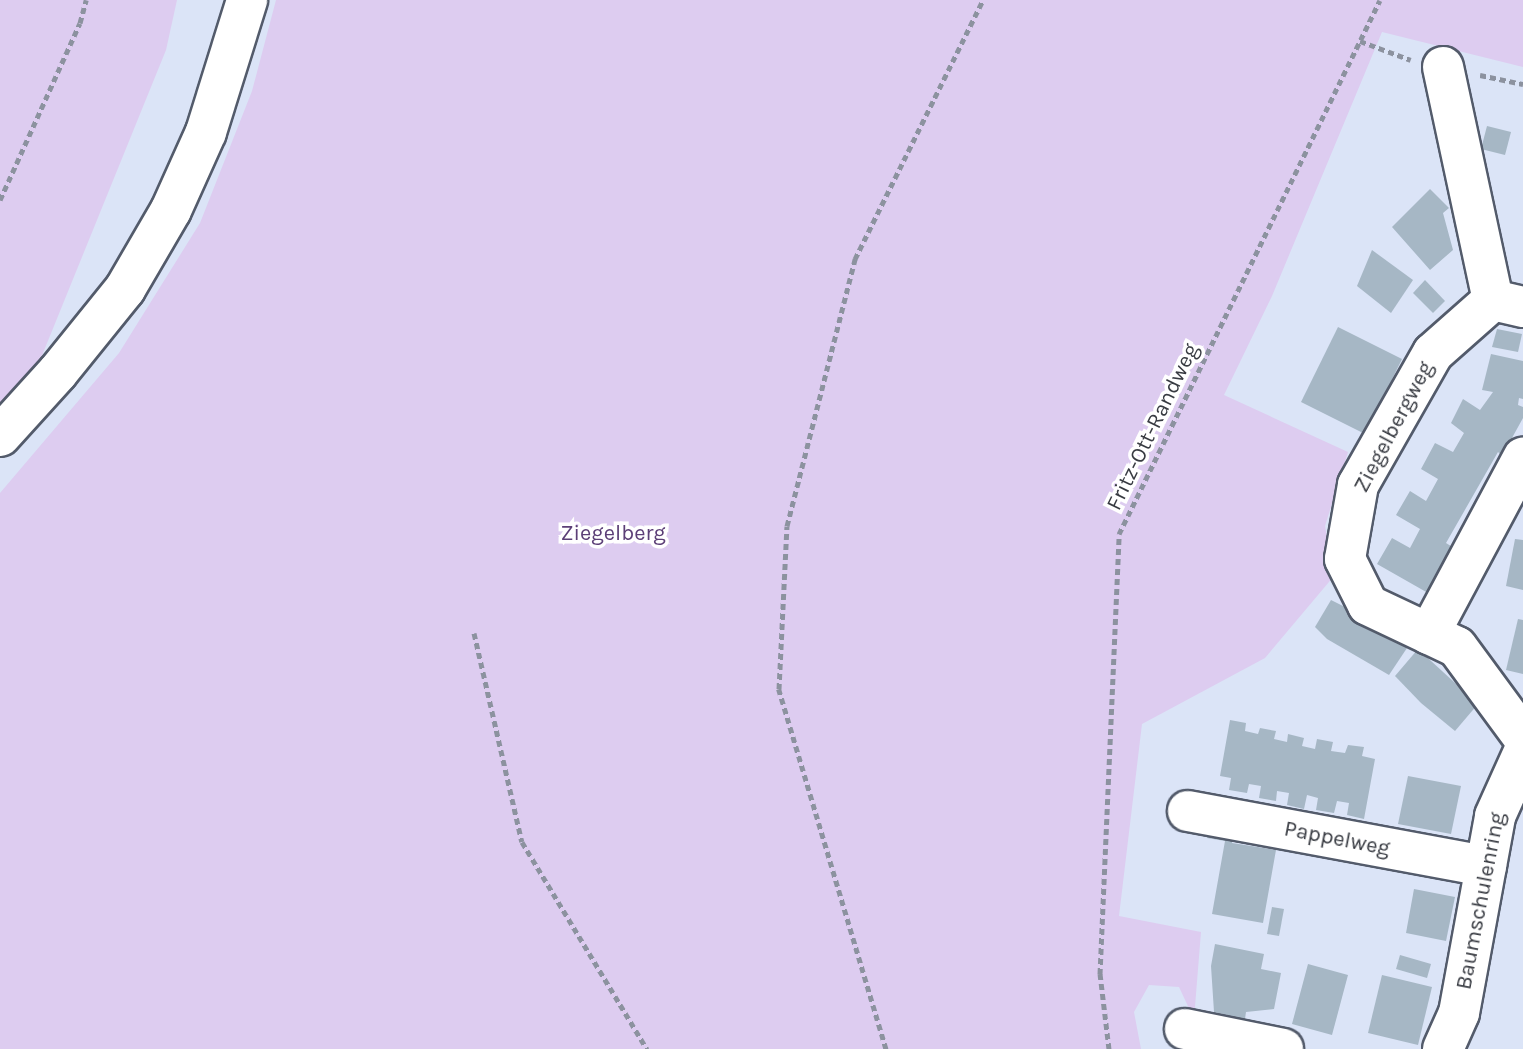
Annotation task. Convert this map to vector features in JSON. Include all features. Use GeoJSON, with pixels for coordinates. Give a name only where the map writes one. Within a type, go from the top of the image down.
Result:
{"type":"FeatureCollection","features":[{"type":"Feature","properties":{"kind":"street"},"geometry":{"type":"LineString","coordinates":[[0,436],[58,372],[125,289],[171,210],[206,132],[247,0]]}},
{"type":"Feature","properties":{"kind":"street","name":"Ziegelbergweg"},"geometry":{"type":"LineString","coordinates":[[1443,67],[1508,304],[1433,353],[1358,485],[1345,559],[1368,605],[1457,647],[1523,737]]}},
{"type":"Feature","properties":{"kind":"street"},"geometry":{"type":"LineString","coordinates":[[1429,634],[1523,458]]}},
{"type":"Feature","properties":{"kind":"street","name":"Baumschulenring"},"geometry":{"type":"LineString","coordinates":[[1443,1049],[1459,1013],[1495,816],[1523,754]]}},
{"type":"Feature","properties":{"kind":"street","name":"Pappelweg"},"geometry":{"type":"LineString","coordinates":[[1188,811],[1486,866]]}},
{"type":"Feature","properties":{"kind":"street"},"geometry":{"type":"LineString","coordinates":[[1185,1029],[1283,1049]]}},
{"type":"Feature","properties":{"kind":"path"},"geometry":{"type":"LineString","coordinates":[[0,200],[80,23],[86,0]]}},
{"type":"Feature","properties":{"kind":"path"},"geometry":{"type":"LineString","coordinates":[[886,1049],[779,689],[787,526],[855,259],[983,0]]}},
{"type":"Feature","properties":{"kind":"path","name":"Fritz-Ott-Randweg"},"geometry":{"type":"LineString","coordinates":[[1109,1049],[1100,974],[1119,534],[1380,0]]}},
{"type":"Feature","properties":{"kind":"path"},"geometry":{"type":"LineString","coordinates":[[474,633],[522,842],[647,1049]]}},
{"type":"Feature","properties":{"kind":"green space"},"geometry":{"type":"Polygon","coordinates":[[[0,0],[177,0],[166,50],[0,459],[0,0]]]}},
{"type":"Feature","properties":{"kind":"green space","name":"Ziegelberg"},"geometry":{"type":"Polygon","coordinates":[[[276,0],[1523,0],[1523,67],[1382,32],[1272,296],[1224,395],[1348,452],[1325,526],[1334,576],[1265,658],[1142,724],[1119,916],[1201,932],[1194,1019],[1179,987],[1149,985],[1134,1012],[1141,1049],[0,1049],[0,493],[119,353],[200,223],[252,91],[276,0]]]}},
{"type":"Feature","properties":{"kind":"building"},"geometry":{"type":"Polygon","coordinates":[[[1487,126],[1511,132],[1505,155],[1481,149],[1487,126]]]}},
{"type":"Feature","properties":{"kind":"building"},"geometry":{"type":"Polygon","coordinates":[[[1430,189],[1449,208],[1443,213],[1453,250],[1430,270],[1392,227],[1430,189]]]}},
{"type":"Feature","properties":{"kind":"building"},"geometry":{"type":"Polygon","coordinates":[[[1372,250],[1413,280],[1391,313],[1357,286],[1372,250]]]}},
{"type":"Feature","properties":{"kind":"building"},"geometry":{"type":"Polygon","coordinates":[[[1425,280],[1445,301],[1433,313],[1413,293],[1425,280]]]}},
{"type":"Feature","properties":{"kind":"building"},"geometry":{"type":"Polygon","coordinates":[[[1338,327],[1402,359],[1365,434],[1301,402],[1338,327]]]}},
{"type":"Feature","properties":{"kind":"building"},"geometry":{"type":"Polygon","coordinates":[[[1497,329],[1522,334],[1518,352],[1492,347],[1497,329]]]}},
{"type":"Feature","properties":{"kind":"building"},"geometry":{"type":"Polygon","coordinates":[[[1491,354],[1523,361],[1523,399],[1519,398],[1518,405],[1523,407],[1523,418],[1502,456],[1498,452],[1446,543],[1454,548],[1428,593],[1377,564],[1392,538],[1410,548],[1420,529],[1396,515],[1410,491],[1426,501],[1438,479],[1421,469],[1435,443],[1453,452],[1464,433],[1451,423],[1463,399],[1480,410],[1493,392],[1482,390],[1491,354]]]}},
{"type":"Feature","properties":{"kind":"building"},"geometry":{"type":"Polygon","coordinates":[[[1515,539],[1523,540],[1523,590],[1506,586],[1515,539]]]}},
{"type":"Feature","properties":{"kind":"building"},"geometry":{"type":"Polygon","coordinates":[[[1331,600],[1389,629],[1409,645],[1389,675],[1327,639],[1315,627],[1331,600]]]}},
{"type":"Feature","properties":{"kind":"building"},"geometry":{"type":"Polygon","coordinates":[[[1518,619],[1523,620],[1523,674],[1506,670],[1518,619]]]}},
{"type":"Feature","properties":{"kind":"building"},"geometry":{"type":"Polygon","coordinates":[[[1418,649],[1478,704],[1455,731],[1395,676],[1418,649]]]}},
{"type":"Feature","properties":{"kind":"building"},"geometry":{"type":"Polygon","coordinates":[[[1230,720],[1246,723],[1245,731],[1258,734],[1260,728],[1276,731],[1274,739],[1287,742],[1288,734],[1304,738],[1302,746],[1315,749],[1317,739],[1333,742],[1331,751],[1345,753],[1348,745],[1364,747],[1362,756],[1375,759],[1364,819],[1347,815],[1349,803],[1337,801],[1334,813],[1316,810],[1318,798],[1307,795],[1304,809],[1287,805],[1289,793],[1277,791],[1276,801],[1259,798],[1261,786],[1249,784],[1247,793],[1229,790],[1231,778],[1220,776],[1230,720]]]}},
{"type":"Feature","properties":{"kind":"building"},"geometry":{"type":"Polygon","coordinates":[[[1408,776],[1461,786],[1451,834],[1398,824],[1408,776]]]}},
{"type":"Feature","properties":{"kind":"building"},"geometry":{"type":"Polygon","coordinates":[[[1209,828],[1234,832],[1232,843],[1276,850],[1263,923],[1212,914],[1225,841],[1207,838],[1209,828]]]}},
{"type":"Feature","properties":{"kind":"building"},"geometry":{"type":"Polygon","coordinates":[[[1414,889],[1455,897],[1446,941],[1406,933],[1414,889]]]}},
{"type":"Feature","properties":{"kind":"building"},"geometry":{"type":"Polygon","coordinates":[[[1272,907],[1284,909],[1279,936],[1267,934],[1272,907]]]}},
{"type":"Feature","properties":{"kind":"building"},"geometry":{"type":"Polygon","coordinates":[[[1215,944],[1264,954],[1261,969],[1281,973],[1274,1009],[1246,1012],[1245,1019],[1214,1012],[1211,966],[1215,944]]]}},
{"type":"Feature","properties":{"kind":"building"},"geometry":{"type":"Polygon","coordinates":[[[1400,955],[1431,964],[1427,978],[1396,969],[1400,955]]]}},
{"type":"Feature","properties":{"kind":"building"},"geometry":{"type":"Polygon","coordinates":[[[1308,964],[1348,975],[1332,1035],[1292,1024],[1308,964]]]}},
{"type":"Feature","properties":{"kind":"building"},"geometry":{"type":"Polygon","coordinates":[[[1382,975],[1432,987],[1418,1045],[1368,1033],[1382,975]]]}}]}
